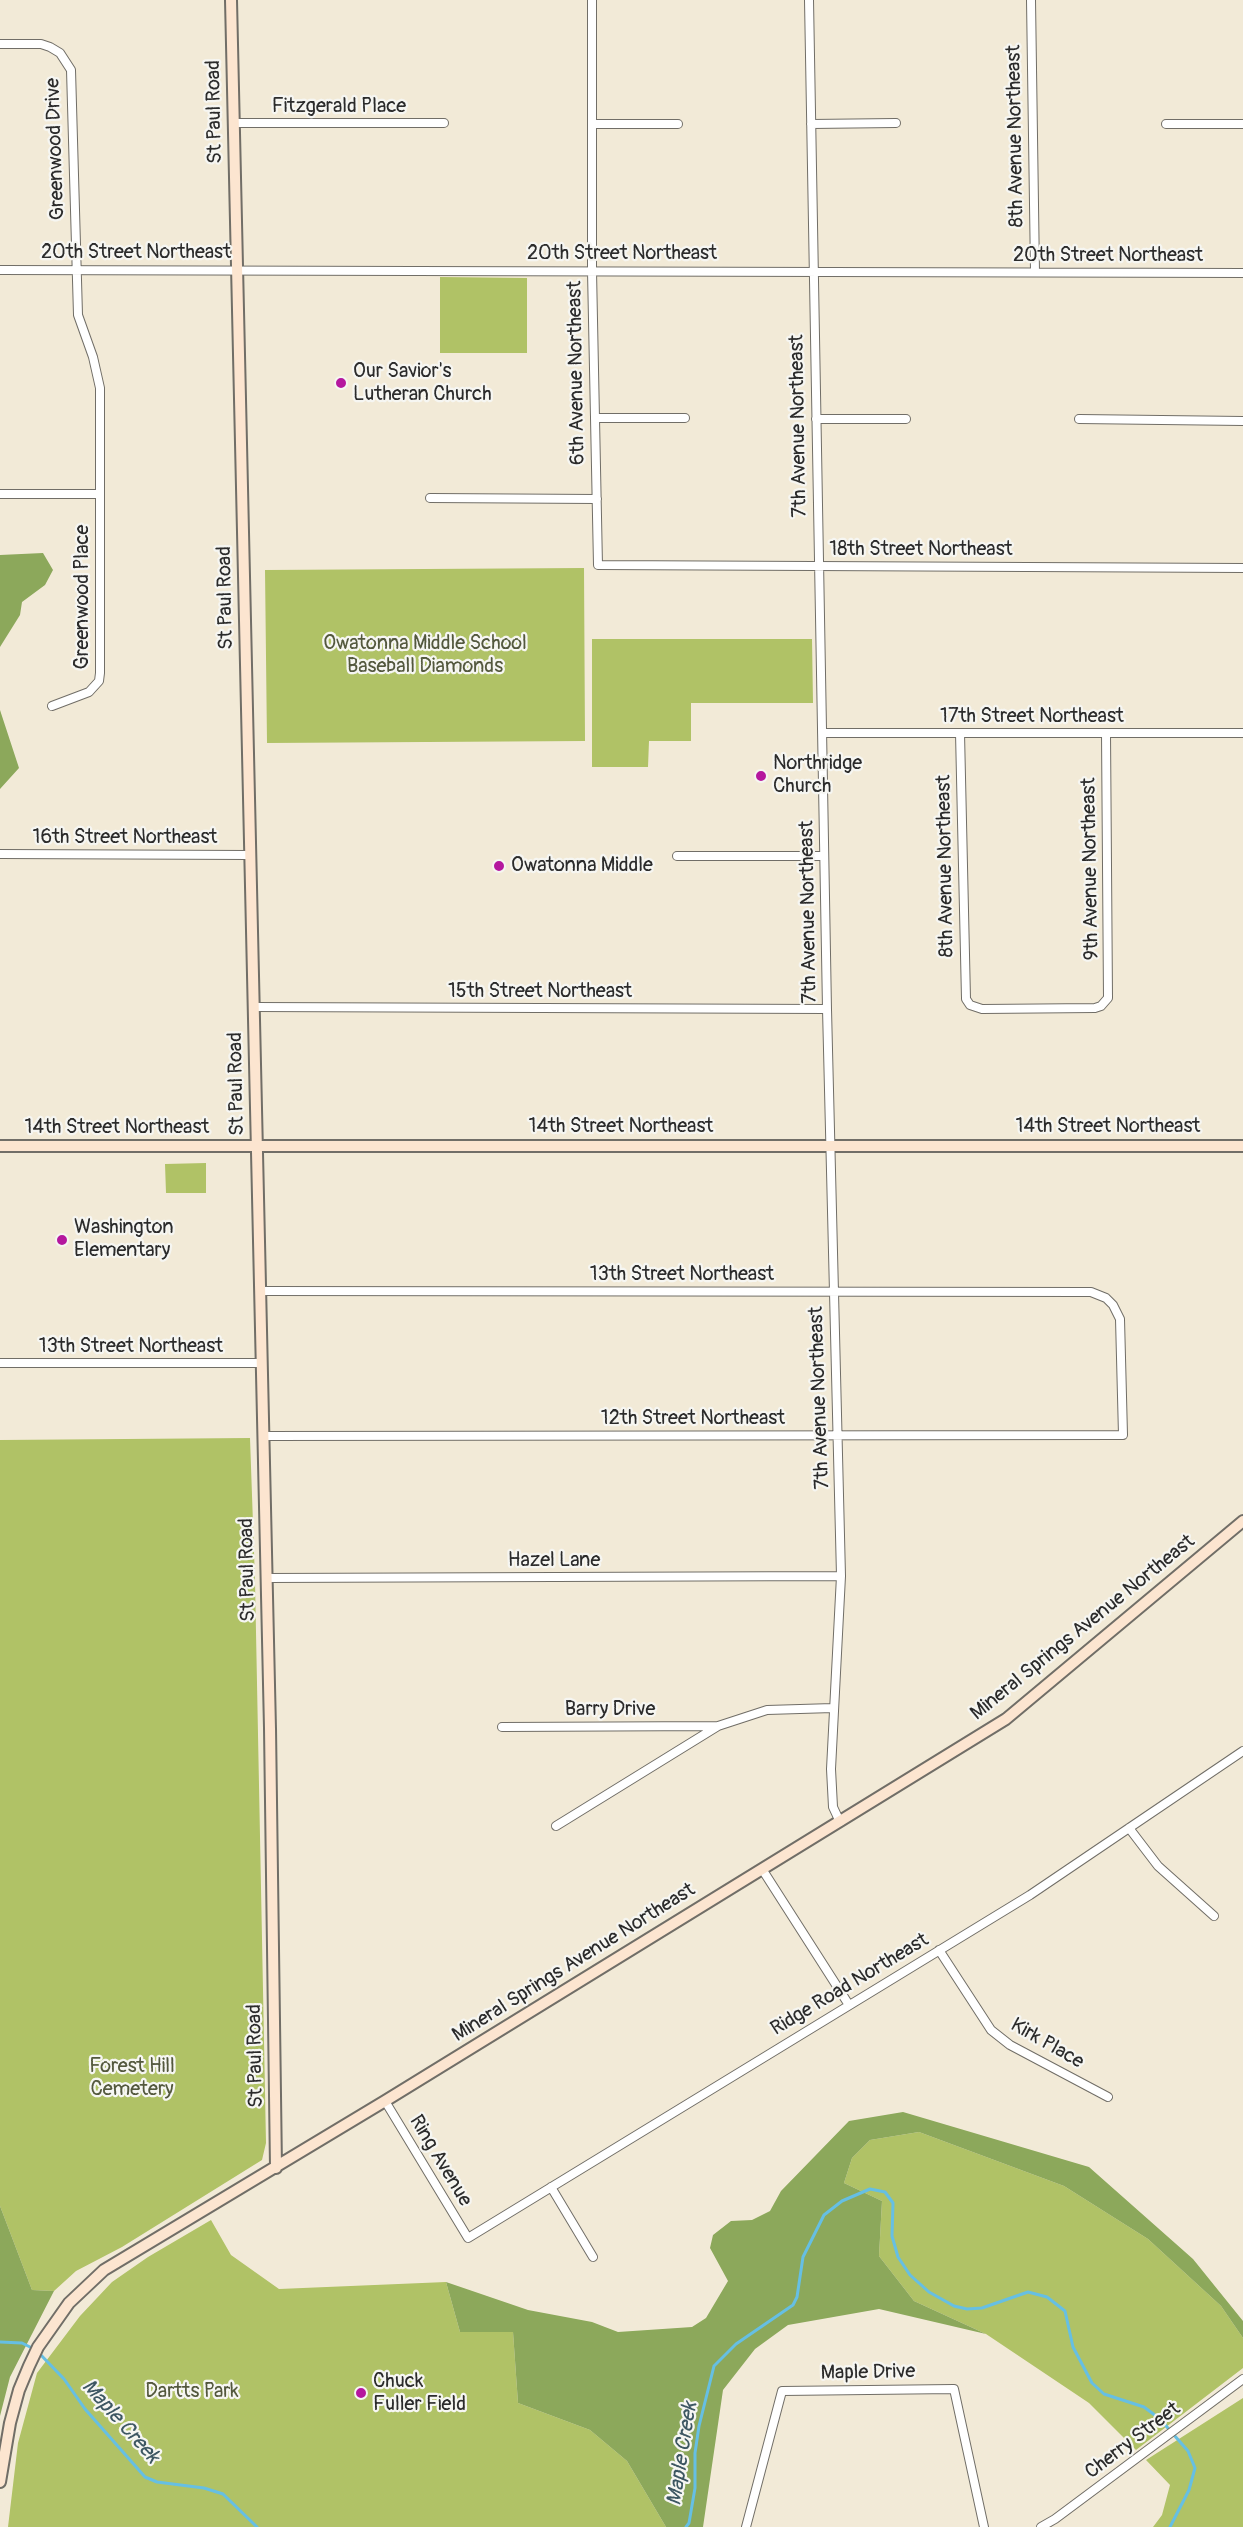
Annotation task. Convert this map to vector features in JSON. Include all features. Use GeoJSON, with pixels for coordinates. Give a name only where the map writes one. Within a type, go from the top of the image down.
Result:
{"type":"FeatureCollection","features":[{"type":"Feature","properties":{"kind":"street","name":"St Paul Road"},"geometry":{"type":"LineString","coordinates":[[231,0],[267,1578],[276,2168]]}},
{"type":"Feature","properties":{"kind":"street","name":"6th Avenue Northeast"},"geometry":{"type":"LineString","coordinates":[[592,0],[592,271],[598,565]]}},
{"type":"Feature","properties":{"kind":"street","name":"7th Avenue Northeast"},"geometry":{"type":"LineString","coordinates":[[809,0],[827,1009],[842,1576],[833,1708],[831,1778],[833,1807],[840,1822]]}},
{"type":"Feature","properties":{"kind":"street","name":"8th Avenue Northeast"},"geometry":{"type":"LineString","coordinates":[[1031,0],[1035,272]]}},
{"type":"Feature","properties":{"kind":"street","name":"Greenwood Drive"},"geometry":{"type":"LineString","coordinates":[[0,44],[41,44],[50,47],[60,53],[71,70],[78,315],[98,372],[100,388],[100,494]]}},
{"type":"Feature","properties":{"kind":"street","name":"Fitzgerald Place"},"geometry":{"type":"LineString","coordinates":[[234,123],[444,123]]}},
{"type":"Feature","properties":{"kind":"street"},"geometry":{"type":"LineString","coordinates":[[811,124],[896,123]]}},
{"type":"Feature","properties":{"kind":"street"},"geometry":{"type":"LineString","coordinates":[[592,124],[678,124]]}},
{"type":"Feature","properties":{"kind":"street"},"geometry":{"type":"LineString","coordinates":[[1166,124],[1243,124]]}},
{"type":"Feature","properties":{"kind":"street","name":"20th Street Northeast"},"geometry":{"type":"LineString","coordinates":[[0,270],[1243,273]]}},
{"type":"Feature","properties":{"kind":"street"},"geometry":{"type":"LineString","coordinates":[[595,418],[685,418]]}},
{"type":"Feature","properties":{"kind":"street"},"geometry":{"type":"LineString","coordinates":[[816,419],[906,419]]}},
{"type":"Feature","properties":{"kind":"street"},"geometry":{"type":"LineString","coordinates":[[1079,419],[1243,421]]}},
{"type":"Feature","properties":{"kind":"street"},"geometry":{"type":"LineString","coordinates":[[0,494],[100,494]]}},
{"type":"Feature","properties":{"kind":"street","name":"Greenwood Place"},"geometry":{"type":"LineString","coordinates":[[52,706],[89,693],[99,681],[100,494]]}},
{"type":"Feature","properties":{"kind":"street"},"geometry":{"type":"LineString","coordinates":[[429,498],[597,498]]}},
{"type":"Feature","properties":{"kind":"street","name":"18th Street Northeast"},"geometry":{"type":"LineString","coordinates":[[598,565],[1243,568]]}},
{"type":"Feature","properties":{"kind":"street","name":"17th Street Northeast"},"geometry":{"type":"LineString","coordinates":[[822,733],[1243,733]]}},
{"type":"Feature","properties":{"kind":"street","name":"8th Avenue Northeast"},"geometry":{"type":"LineString","coordinates":[[960,733],[966,999],[970,1005],[982,1009],[1095,1008],[1104,1004]]}},
{"type":"Feature","properties":{"kind":"street","name":"9th Avenue Northeast"},"geometry":{"type":"LineString","coordinates":[[1104,1004],[1109,992],[1106,733]]}},
{"type":"Feature","properties":{"kind":"street","name":"16th Street Northeast"},"geometry":{"type":"LineString","coordinates":[[0,854],[250,855]]}},
{"type":"Feature","properties":{"kind":"street"},"geometry":{"type":"LineString","coordinates":[[677,856],[824,856]]}},
{"type":"Feature","properties":{"kind":"street","name":"15th Street Northeast"},"geometry":{"type":"LineString","coordinates":[[254,1007],[827,1009]]}},
{"type":"Feature","properties":{"kind":"street","name":"14th Street Northeast"},"geometry":{"type":"LineString","coordinates":[[0,1146],[1243,1146]]}},
{"type":"Feature","properties":{"kind":"street","name":"13th Street Northeast"},"geometry":{"type":"LineString","coordinates":[[260,1291],[1091,1292],[1102,1296],[1113,1305],[1120,1318],[1123,1435]]}},
{"type":"Feature","properties":{"kind":"street","name":"13th Street Northeast"},"geometry":{"type":"LineString","coordinates":[[0,1363],[262,1364]]}},
{"type":"Feature","properties":{"kind":"street","name":"12th Street Northeast"},"geometry":{"type":"LineString","coordinates":[[263,1436],[1123,1435]]}},
{"type":"Feature","properties":{"kind":"street","name":"Mineral Springs Avenue Northeast"},"geometry":{"type":"LineString","coordinates":[[0,2482],[18,2390],[49,2332],[69,2303],[104,2270],[276,2168],[1006,1719],[1243,1521]]}},
{"type":"Feature","properties":{"kind":"street","name":"Hazel Lane"},"geometry":{"type":"LineString","coordinates":[[267,1578],[842,1576]]}},
{"type":"Feature","properties":{"kind":"street","name":"Barry Drive"},"geometry":{"type":"LineString","coordinates":[[556,1826],[718,1726],[767,1710],[833,1708]]}},
{"type":"Feature","properties":{"kind":"street","name":"Barry Drive"},"geometry":{"type":"LineString","coordinates":[[502,1727],[718,1726]]}},
{"type":"Feature","properties":{"kind":"street","name":"Ridge Road Northeast"},"geometry":{"type":"LineString","coordinates":[[468,2238],[1030,1895],[1243,1751]]}},
{"type":"Feature","properties":{"kind":"street"},"geometry":{"type":"LineString","coordinates":[[1129,1828],[1158,1866],[1214,1916]]}},
{"type":"Feature","properties":{"kind":"street"},"geometry":{"type":"LineString","coordinates":[[762,1869],[849,2005]]}},
{"type":"Feature","properties":{"kind":"street","name":"Kirk Place"},"geometry":{"type":"LineString","coordinates":[[939,1950],[991,2030],[1011,2045],[1108,2097]]}},
{"type":"Feature","properties":{"kind":"street","name":"Ring Avenue"},"geometry":{"type":"LineString","coordinates":[[385,2101],[468,2238]]}},
{"type":"Feature","properties":{"kind":"street"},"geometry":{"type":"LineString","coordinates":[[551,2187],[593,2257]]}},
{"type":"Feature","properties":{"kind":"street","name":"Cherry Street"},"geometry":{"type":"LineString","coordinates":[[1041,2527],[1243,2379]]}},
{"type":"Feature","properties":{"kind":"street","name":"Maple Drive"},"geometry":{"type":"LineString","coordinates":[[746,2527],[782,2391],[954,2389],[984,2527]]}},
{"type":"Feature","properties":{"kind":"green space"},"geometry":{"type":"Polygon","coordinates":[[[440,277],[527,278],[527,353],[440,353],[440,277]]]}},
{"type":"Feature","properties":{"kind":"green space"},"geometry":{"type":"Polygon","coordinates":[[[43,553],[53,570],[45,585],[22,602],[20,615],[0,647],[0,555],[43,553]]]}},
{"type":"Feature","properties":{"kind":"green space","name":"Owatonna Middle School Baseball Diamonds"},"geometry":{"type":"Polygon","coordinates":[[[584,568],[585,741],[267,743],[265,570],[584,568]]]}},
{"type":"Feature","properties":{"kind":"green space"},"geometry":{"type":"Polygon","coordinates":[[[592,639],[812,639],[813,703],[691,703],[691,741],[649,741],[648,767],[592,767],[592,639]]]}},
{"type":"Feature","properties":{"kind":"green space"},"geometry":{"type":"Polygon","coordinates":[[[0,710],[19,768],[0,789],[0,710]]]}},
{"type":"Feature","properties":{"kind":"green space"},"geometry":{"type":"Polygon","coordinates":[[[206,1163],[206,1193],[166,1193],[165,1164],[206,1163]]]}},
{"type":"Feature","properties":{"kind":"green space","name":"Forest Hill Cemetery"},"geometry":{"type":"Polygon","coordinates":[[[250,1438],[266,2143],[262,2160],[122,2247],[76,2271],[54,2291],[32,2290],[0,2206],[0,1440],[250,1438]]]}},
{"type":"Feature","properties":{"kind":"green space"},"geometry":{"type":"Polygon","coordinates":[[[903,2112],[1089,2167],[1193,2259],[1243,2321],[1243,2338],[1221,2306],[1148,2239],[1064,2186],[919,2132],[870,2140],[852,2158],[844,2183],[882,2201],[879,2256],[914,2301],[986,2334],[879,2309],[788,2325],[755,2349],[723,2390],[703,2527],[666,2527],[627,2461],[590,2430],[518,2403],[513,2332],[460,2332],[446,2282],[528,2310],[592,2322],[618,2332],[692,2327],[706,2318],[728,2281],[710,2248],[713,2235],[731,2221],[752,2220],[770,2211],[781,2191],[849,2121],[903,2112]]]}},
{"type":"Feature","properties":{"kind":"green space"},"geometry":{"type":"Polygon","coordinates":[[[919,2132],[1064,2186],[1148,2239],[1221,2306],[1243,2338],[1243,2368],[1136,2450],[1089,2403],[986,2334],[914,2301],[879,2256],[882,2201],[844,2183],[852,2158],[870,2140],[919,2132]]]}},
{"type":"Feature","properties":{"kind":"green space"},"geometry":{"type":"Polygon","coordinates":[[[0,2206],[32,2290],[54,2291],[10,2377],[0,2416],[0,2206]]]}},
{"type":"Feature","properties":{"kind":"green space","name":"Dartts Park"},"geometry":{"type":"Polygon","coordinates":[[[211,2220],[231,2255],[279,2289],[446,2282],[460,2332],[513,2332],[518,2403],[590,2430],[627,2461],[666,2527],[8,2527],[18,2443],[37,2373],[80,2316],[112,2282],[148,2257],[211,2220]]]}},
{"type":"Feature","properties":{"kind":"green space"},"geometry":{"type":"Polygon","coordinates":[[[1243,2398],[1243,2527],[1153,2527],[1162,2515],[1170,2485],[1146,2460],[1243,2398]]]}},
{"type":"Feature","properties":{"kind":"waterway","name":"Maple Creek"},"geometry":{"type":"LineString","coordinates":[[686,2527],[689,2523],[695,2488],[695,2453],[699,2426],[714,2366],[736,2344],[793,2305],[797,2297],[803,2257],[824,2215],[842,2201],[870,2189],[885,2192],[893,2203],[892,2236],[898,2257],[910,2275],[929,2292],[954,2306],[967,2309],[982,2308],[1028,2292],[1047,2297],[1065,2311],[1073,2347],[1092,2383],[1104,2394],[1144,2407],[1160,2419],[1188,2451],[1195,2468],[1189,2490],[1170,2527]]}},
{"type":"Feature","properties":{"kind":"waterway","name":"Maple Creek"},"geometry":{"type":"LineString","coordinates":[[0,2342],[22,2343],[34,2349]]}},
{"type":"Feature","properties":{"kind":"waterway","name":"Maple Creek"},"geometry":{"type":"LineString","coordinates":[[39,2353],[64,2379],[85,2409],[145,2477],[157,2482],[204,2488],[223,2494],[257,2527]]}},
{"type":"Feature","properties":{"kind":"place","name":"Our Savior's Lutheran Church"},"geometry":{"type":"Point","coordinates":[341,383]}},
{"type":"Feature","properties":{"kind":"place","name":"Northridge Church"},"geometry":{"type":"Point","coordinates":[761,776]}},
{"type":"Feature","properties":{"kind":"place","name":"Owatonna Middle"},"geometry":{"type":"Point","coordinates":[499,866]}},
{"type":"Feature","properties":{"kind":"place","name":"Washington Elementary"},"geometry":{"type":"Point","coordinates":[62,1240]}},
{"type":"Feature","properties":{"kind":"place","name":"Chuck Fuller Field"},"geometry":{"type":"Point","coordinates":[361,2393]}}]}
